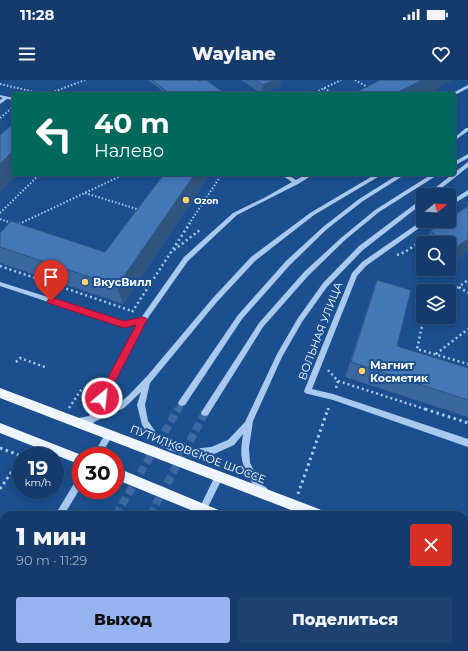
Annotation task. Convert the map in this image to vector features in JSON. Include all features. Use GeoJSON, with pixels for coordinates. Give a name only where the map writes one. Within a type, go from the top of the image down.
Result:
{"type":"FeatureCollection","features":[{"type":"Feature","properties":{"kind":"main road","name":"ПУТИЛКОВСКОЕ ШОССЕ"},"geometry":{"type":"LineString","coordinates":[[0,393],[74,422],[89,423],[109,435],[309,511]]}},
{"type":"Feature","properties":{"kind":"main road"},"geometry":{"type":"LineString","coordinates":[[0,428],[72,456]]}},
{"type":"Feature","properties":{"kind":"main road"},"geometry":{"type":"LineString","coordinates":[[124,477],[200,511]]}},
{"type":"Feature","properties":{"kind":"street"},"geometry":{"type":"LineString","coordinates":[[456,92],[468,86]]}},
{"type":"Feature","properties":{"kind":"street"},"geometry":{"type":"LineString","coordinates":[[0,96],[12,98]]}},
{"type":"Feature","properties":{"kind":"street"},"geometry":{"type":"LineString","coordinates":[[0,103],[6,97]]}},
{"type":"Feature","properties":{"kind":"street"},"geometry":{"type":"LineString","coordinates":[[456,134],[468,128]]}},
{"type":"Feature","properties":{"kind":"street"},"geometry":{"type":"LineString","coordinates":[[456,138],[468,128]]}},
{"type":"Feature","properties":{"kind":"street"},"geometry":{"type":"LineString","coordinates":[[456,163],[468,156]]}},
{"type":"Feature","properties":{"kind":"street"},"geometry":{"type":"LineString","coordinates":[[456,174],[468,164]]}},
{"type":"Feature","properties":{"kind":"street"},"geometry":{"type":"LineString","coordinates":[[286,176],[296,183]]}},
{"type":"Feature","properties":{"kind":"street"},"geometry":{"type":"LineString","coordinates":[[89,423],[143,320],[186,259],[236,214],[308,176]]}},
{"type":"Feature","properties":{"kind":"street"},"geometry":{"type":"LineString","coordinates":[[89,423],[121,406],[132,397],[151,377],[214,301],[253,259],[312,214],[377,176]]}},
{"type":"Feature","properties":{"kind":"street"},"geometry":{"type":"LineString","coordinates":[[182,403],[240,317],[288,263],[325,228],[355,205],[400,176]]}},
{"type":"Feature","properties":{"kind":"street"},"geometry":{"type":"LineString","coordinates":[[204,414],[261,325],[306,274],[343,239],[377,211],[433,176]]}},
{"type":"Feature","properties":{"kind":"street"},"geometry":{"type":"LineString","coordinates":[[438,188],[453,176]]}},
{"type":"Feature","properties":{"kind":"street"},"geometry":{"type":"LineString","coordinates":[[456,200],[468,192]]}},
{"type":"Feature","properties":{"kind":"street"},"geometry":{"type":"LineString","coordinates":[[151,377],[142,398],[144,419],[148,429],[164,445],[175,450],[199,453],[212,451],[223,447],[234,440],[242,432],[249,421],[279,356],[300,320],[325,285],[361,248],[416,205]]}},
{"type":"Feature","properties":{"kind":"street","name":"ВОЛЬНАЯ УЛИЦА"},"geometry":{"type":"LineString","coordinates":[[416,228],[364,264],[354,275],[308,391],[332,397],[468,443]]}},
{"type":"Feature","properties":{"kind":"street"},"geometry":{"type":"LineString","coordinates":[[0,284],[124,324],[143,320]]}},
{"type":"Feature","properties":{"kind":"street"},"geometry":{"type":"LineString","coordinates":[[249,421],[245,448],[246,464],[258,487],[270,496]]}},
{"type":"Feature","properties":{"kind":"street"},"geometry":{"type":"LineString","coordinates":[[102,447],[109,435]]}},
{"type":"Feature","properties":{"kind":"street"},"geometry":{"type":"LineString","coordinates":[[202,511],[219,476]]}},
{"type":"Feature","properties":{"kind":"street"},"geometry":{"type":"LineString","coordinates":[[62,511],[72,494]]}},
{"type":"Feature","properties":{"kind":"path"},"geometry":{"type":"LineString","coordinates":[[53,92],[85,80]]}},
{"type":"Feature","properties":{"kind":"path"},"geometry":{"type":"LineString","coordinates":[[316,92],[341,80]]}},
{"type":"Feature","properties":{"kind":"path"},"geometry":{"type":"LineString","coordinates":[[355,80],[374,91]]}},
{"type":"Feature","properties":{"kind":"path"},"geometry":{"type":"LineString","coordinates":[[0,84],[34,92]]}},
{"type":"Feature","properties":{"kind":"path"},"geometry":{"type":"LineString","coordinates":[[324,88],[331,92]]}},
{"type":"Feature","properties":{"kind":"path"},"geometry":{"type":"LineString","coordinates":[[0,118],[12,109]]}},
{"type":"Feature","properties":{"kind":"path"},"geometry":{"type":"LineString","coordinates":[[0,213],[38,176]]}},
{"type":"Feature","properties":{"kind":"path"},"geometry":{"type":"LineString","coordinates":[[17,225],[121,176]]}},
{"type":"Feature","properties":{"kind":"path"},"geometry":{"type":"LineString","coordinates":[[124,324],[221,176]]}},
{"type":"Feature","properties":{"kind":"path"},"geometry":{"type":"LineString","coordinates":[[85,193],[140,210],[145,204]]}},
{"type":"Feature","properties":{"kind":"path"},"geometry":{"type":"LineString","coordinates":[[0,219],[25,227]]}},
{"type":"Feature","properties":{"kind":"path"},"geometry":{"type":"LineString","coordinates":[[392,257],[405,252],[436,230]]}},
{"type":"Feature","properties":{"kind":"path"},"geometry":{"type":"LineString","coordinates":[[0,266],[133,311]]}},
{"type":"Feature","properties":{"kind":"path"},"geometry":{"type":"LineString","coordinates":[[456,289],[468,280]]}},
{"type":"Feature","properties":{"kind":"path"},"geometry":{"type":"LineString","coordinates":[[459,287],[467,292]]}},
{"type":"Feature","properties":{"kind":"path"},"geometry":{"type":"LineString","coordinates":[[422,324],[417,348],[468,364]]}},
{"type":"Feature","properties":{"kind":"path"},"geometry":{"type":"LineString","coordinates":[[436,354],[468,329]]}},
{"type":"Feature","properties":{"kind":"path"},"geometry":{"type":"LineString","coordinates":[[16,362],[20,358],[45,367]]}},
{"type":"Feature","properties":{"kind":"path"},"geometry":{"type":"LineString","coordinates":[[330,363],[327,371],[338,381],[468,423]]}},
{"type":"Feature","properties":{"kind":"path"},"geometry":{"type":"LineString","coordinates":[[300,490],[338,381]]}},
{"type":"Feature","properties":{"kind":"path"},"geometry":{"type":"LineString","coordinates":[[68,410],[83,387]]}},
{"type":"Feature","properties":{"kind":"path"},"geometry":{"type":"LineString","coordinates":[[0,448],[12,453]]}},
{"type":"Feature","properties":{"kind":"path"},"geometry":{"type":"LineString","coordinates":[[0,489],[12,471]]}},
{"type":"Feature","properties":{"kind":"building"},"geometry":{"type":"Polygon","coordinates":[[[152,80],[206,80],[223,92],[167,92],[152,80]]]}},
{"type":"Feature","properties":{"kind":"building"},"geometry":{"type":"Polygon","coordinates":[[[255,80],[274,80],[263,85],[255,80]]]}},
{"type":"Feature","properties":{"kind":"building"},"geometry":{"type":"Polygon","coordinates":[[[380,80],[422,80],[399,92],[357,92],[380,80]]]}},
{"type":"Feature","properties":{"kind":"building"},"geometry":{"type":"Polygon","coordinates":[[[12,125],[12,152],[0,164],[0,135],[12,125]]]}},
{"type":"Feature","properties":{"kind":"building"},"geometry":{"type":"Polygon","coordinates":[[[162,176],[194,176],[117,286],[0,247],[0,233],[11,221],[105,252],[162,176]]]}},
{"type":"Feature","properties":{"kind":"building"},"geometry":{"type":"Polygon","coordinates":[[[468,206],[468,239],[456,247],[456,236],[438,236],[430,231],[434,228],[456,228],[456,214],[468,206]]]}},
{"type":"Feature","properties":{"kind":"building"},"geometry":{"type":"Polygon","coordinates":[[[377,280],[411,290],[397,346],[468,368],[468,400],[351,362],[377,280]]]}},
{"type":"Feature","properties":{"kind":"tunnel"},"geometry":{"type":"LineString","coordinates":[[178,410],[182,403]]}},
{"type":"Feature","properties":{"kind":"tunnel"},"geometry":{"type":"LineString","coordinates":[[118,511],[178,409]]}},
{"type":"Feature","properties":{"kind":"tunnel"},"geometry":{"type":"LineString","coordinates":[[152,511],[205,413]]}},
{"type":"Feature","properties":{"kind":"place","name":"Ozon"},"geometry":{"type":"Point","coordinates":[186,200]}},
{"type":"Feature","properties":{"kind":"place","name":"ВкусВилл"},"geometry":{"type":"Point","coordinates":[85,282]}},
{"type":"Feature","properties":{"kind":"place","name":"Магнит Косметик"},"geometry":{"type":"Point","coordinates":[362,371]}},
{"type":"Feature","properties":{"kind":"route"},"geometry":{"type":"LineString","coordinates":[[51,301],[124,324],[143,320],[102,398]]}}]}
